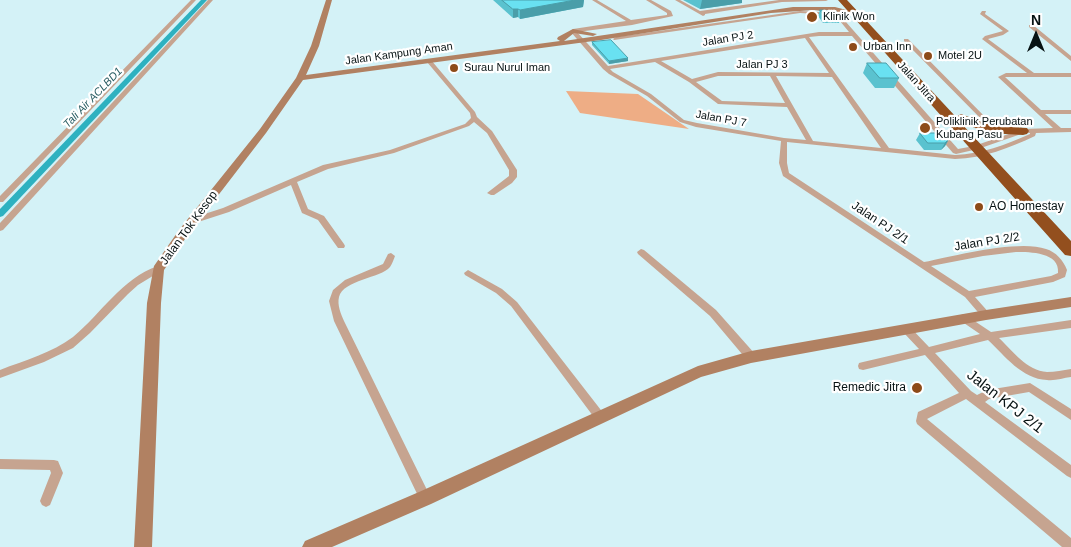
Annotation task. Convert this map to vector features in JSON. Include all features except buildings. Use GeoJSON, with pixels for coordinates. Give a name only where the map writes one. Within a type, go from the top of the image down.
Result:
{"type":"FeatureCollection","features":[{"type":"Feature","properties":{"kind":"highway","name":"Jalan Jitra"},"geometry":{"type":"LineString","coordinates":[[846,0],[854,13],[893,56],[984,150],[1071,235]]}},
{"type":"Feature","properties":{"kind":"highway","name":"Jalan Jitra"},"geometry":{"type":"LineString","coordinates":[[846,0],[961,118],[984,150],[1071,251]]}},
{"type":"Feature","properties":{"kind":"highway"},"geometry":{"type":"LineString","coordinates":[[869,50],[893,56]]}},
{"type":"Feature","properties":{"kind":"highway"},"geometry":{"type":"LineString","coordinates":[[961,118],[976,125],[994,129],[1028,132]]}},
{"type":"Feature","properties":{"kind":"street"},"geometry":{"type":"LineString","coordinates":[[0,200],[105,97],[194,0]]}},
{"type":"Feature","properties":{"kind":"street"},"geometry":{"type":"LineString","coordinates":[[0,228],[211,0]]}},
{"type":"Feature","properties":{"kind":"street","name":"Jalan Tok Kesop"},"geometry":{"type":"LineString","coordinates":[[143,547],[154,303],[158,269],[192,221],[263,131],[300,78],[315,46],[329,0]]}},
{"type":"Feature","properties":{"kind":"street"},"geometry":{"type":"LineString","coordinates":[[594,0],[632,23]]}},
{"type":"Feature","properties":{"kind":"street"},"geometry":{"type":"LineString","coordinates":[[577,36],[670,16],[669,12],[648,0]]}},
{"type":"Feature","properties":{"kind":"street"},"geometry":{"type":"LineString","coordinates":[[677,0],[710,19]]}},
{"type":"Feature","properties":{"kind":"street"},"geometry":{"type":"LineString","coordinates":[[700,13],[782,1],[826,0]]}},
{"type":"Feature","properties":{"kind":"street","name":"Jalan Kampung Aman"},"geometry":{"type":"LineString","coordinates":[[300,78],[429,61],[577,36],[630,32],[786,6],[839,4],[846,0]]}},
{"type":"Feature","properties":{"kind":"street","name":"Jalan Kampung Aman"},"geometry":{"type":"LineString","coordinates":[[710,19],[796,9],[837,9],[854,13]]}},
{"type":"Feature","properties":{"kind":"street"},"geometry":{"type":"LineString","coordinates":[[984,12],[982,14],[1006,31],[1004,34],[986,39],[1032,75]]}},
{"type":"Feature","properties":{"kind":"street"},"geometry":{"type":"LineString","coordinates":[[616,39],[795,13],[831,13],[838,16],[869,50],[956,152]]}},
{"type":"Feature","properties":{"kind":"street"},"geometry":{"type":"LineString","coordinates":[[1030,26],[1071,60]]}},
{"type":"Feature","properties":{"kind":"street","name":"Jalan Kampung Aman"},"geometry":{"type":"LineString","coordinates":[[501,50],[577,36],[630,32]]}},
{"type":"Feature","properties":{"kind":"street","name":"Jalan PJ 2"},"geometry":{"type":"LineString","coordinates":[[605,68],[806,36],[854,34]]}},
{"type":"Feature","properties":{"kind":"street","name":"Jalan PJ 7"},"geometry":{"type":"LineString","coordinates":[[577,36],[605,68],[649,95],[686,123],[784,140],[905,152]]}},
{"type":"Feature","properties":{"kind":"street"},"geometry":{"type":"LineString","coordinates":[[806,36],[888,151]]}},
{"type":"Feature","properties":{"kind":"street"},"geometry":{"type":"LineString","coordinates":[[906,40],[994,129]]}},
{"type":"Feature","properties":{"kind":"street"},"geometry":{"type":"LineString","coordinates":[[656,60],[691,81],[722,103],[789,105]]}},
{"type":"Feature","properties":{"kind":"street"},"geometry":{"type":"LineString","coordinates":[[429,61],[472,111],[474,118],[490,132],[513,170],[513,177],[510,181],[492,193]]}},
{"type":"Feature","properties":{"kind":"street","name":"Jalan PJ 3"},"geometry":{"type":"LineString","coordinates":[[691,81],[718,74],[833,75]]}},
{"type":"Feature","properties":{"kind":"street"},"geometry":{"type":"LineString","coordinates":[[772,75],[810,142]]}},
{"type":"Feature","properties":{"kind":"street"},"geometry":{"type":"LineString","coordinates":[[1059,130],[1001,77],[1071,75]]}},
{"type":"Feature","properties":{"kind":"street"},"geometry":{"type":"LineString","coordinates":[[105,97],[120,98]]}},
{"type":"Feature","properties":{"kind":"street"},"geometry":{"type":"LineString","coordinates":[[1038,112],[1071,112]]}},
{"type":"Feature","properties":{"kind":"street"},"geometry":{"type":"LineString","coordinates":[[192,221],[226,210],[333,164],[392,152],[420,143],[467,125],[474,118]]}},
{"type":"Feature","properties":{"kind":"street"},"geometry":{"type":"LineString","coordinates":[[905,152],[984,150],[1028,132],[1071,130]]}},
{"type":"Feature","properties":{"kind":"street"},"geometry":{"type":"LineString","coordinates":[[905,152],[955,157],[1033,134],[1028,132]]}},
{"type":"Feature","properties":{"kind":"street","name":"Jalan PJ 2/1"},"geometry":{"type":"LineString","coordinates":[[784,140],[783,163],[786,174],[968,295],[986,315]]}},
{"type":"Feature","properties":{"kind":"street"},"geometry":{"type":"LineString","coordinates":[[293,181],[305,211],[324,221],[341,246]]}},
{"type":"Feature","properties":{"kind":"street","name":"Jalan PJ 2/2"},"geometry":{"type":"LineString","coordinates":[[923,266],[1026,248],[1045,251],[1064,270],[1062,275],[1053,279],[968,295]]}},
{"type":"Feature","properties":{"kind":"street"},"geometry":{"type":"LineString","coordinates":[[641,252],[713,313],[751,357]]}},
{"type":"Feature","properties":{"kind":"street"},"geometry":{"type":"LineString","coordinates":[[391,256],[386,266],[339,288],[334,298],[339,321],[425,498]]}},
{"type":"Feature","properties":{"kind":"street"},"geometry":{"type":"LineString","coordinates":[[0,374],[53,352],[75,340],[138,279],[158,269]]}},
{"type":"Feature","properties":{"kind":"street"},"geometry":{"type":"LineString","coordinates":[[468,273],[499,291],[514,304],[600,417]]}},
{"type":"Feature","properties":{"kind":"street"},"geometry":{"type":"LineString","coordinates":[[311,547],[425,498],[677,380],[751,357],[964,318],[1071,302]]}},
{"type":"Feature","properties":{"kind":"street"},"geometry":{"type":"LineString","coordinates":[[964,318],[990,336],[1024,368],[1032,373],[1047,376],[1071,373]]}},
{"type":"Feature","properties":{"kind":"street"},"geometry":{"type":"LineString","coordinates":[[863,366],[990,336],[1071,324]]}},
{"type":"Feature","properties":{"kind":"street","name":"Jalan KPJ 2/1"},"geometry":{"type":"LineString","coordinates":[[906,328],[926,352],[967,394],[1071,472]]}},
{"type":"Feature","properties":{"kind":"street"},"geometry":{"type":"LineString","coordinates":[[977,402],[987,395],[1030,387],[1071,415]]}},
{"type":"Feature","properties":{"kind":"street"},"geometry":{"type":"LineString","coordinates":[[967,394],[922,415],[921,421],[924,426],[1071,546]]}},
{"type":"Feature","properties":{"kind":"street"},"geometry":{"type":"LineString","coordinates":[[0,464],[54,465],[57,473],[46,501]]}},
{"type":"Feature","properties":{"kind":"shaded area"},"geometry":{"type":"Polygon","coordinates":[[[566,91],[638,94],[689,129],[580,113],[566,91]]]}},
{"type":"Feature","properties":{"kind":"waterway","name":"Tali Air ACLBD1"},"geometry":{"type":"LineString","coordinates":[[0,214],[204,0]]}},
{"type":"Feature","properties":{"kind":"place","name":"Klinik Won"},"geometry":{"type":"Point","coordinates":[812,17]}},
{"type":"Feature","properties":{"kind":"place","name":"Urban Inn"},"geometry":{"type":"Point","coordinates":[853,47]}},
{"type":"Feature","properties":{"kind":"place","name":"Motel 2U"},"geometry":{"type":"Point","coordinates":[928,56]}},
{"type":"Feature","properties":{"kind":"place","name":"Surau Nurul Iman"},"geometry":{"type":"Point","coordinates":[454,68]}},
{"type":"Feature","properties":{"kind":"place","name":"Poliklinik Perubatan Kubang Pasu"},"geometry":{"type":"Point","coordinates":[925,128]}},
{"type":"Feature","properties":{"kind":"place","name":"AO Homestay"},"geometry":{"type":"Point","coordinates":[979,207]}},
{"type":"Feature","properties":{"kind":"place","name":"Remedic Jitra"},"geometry":{"type":"Point","coordinates":[917,388]}}]}
